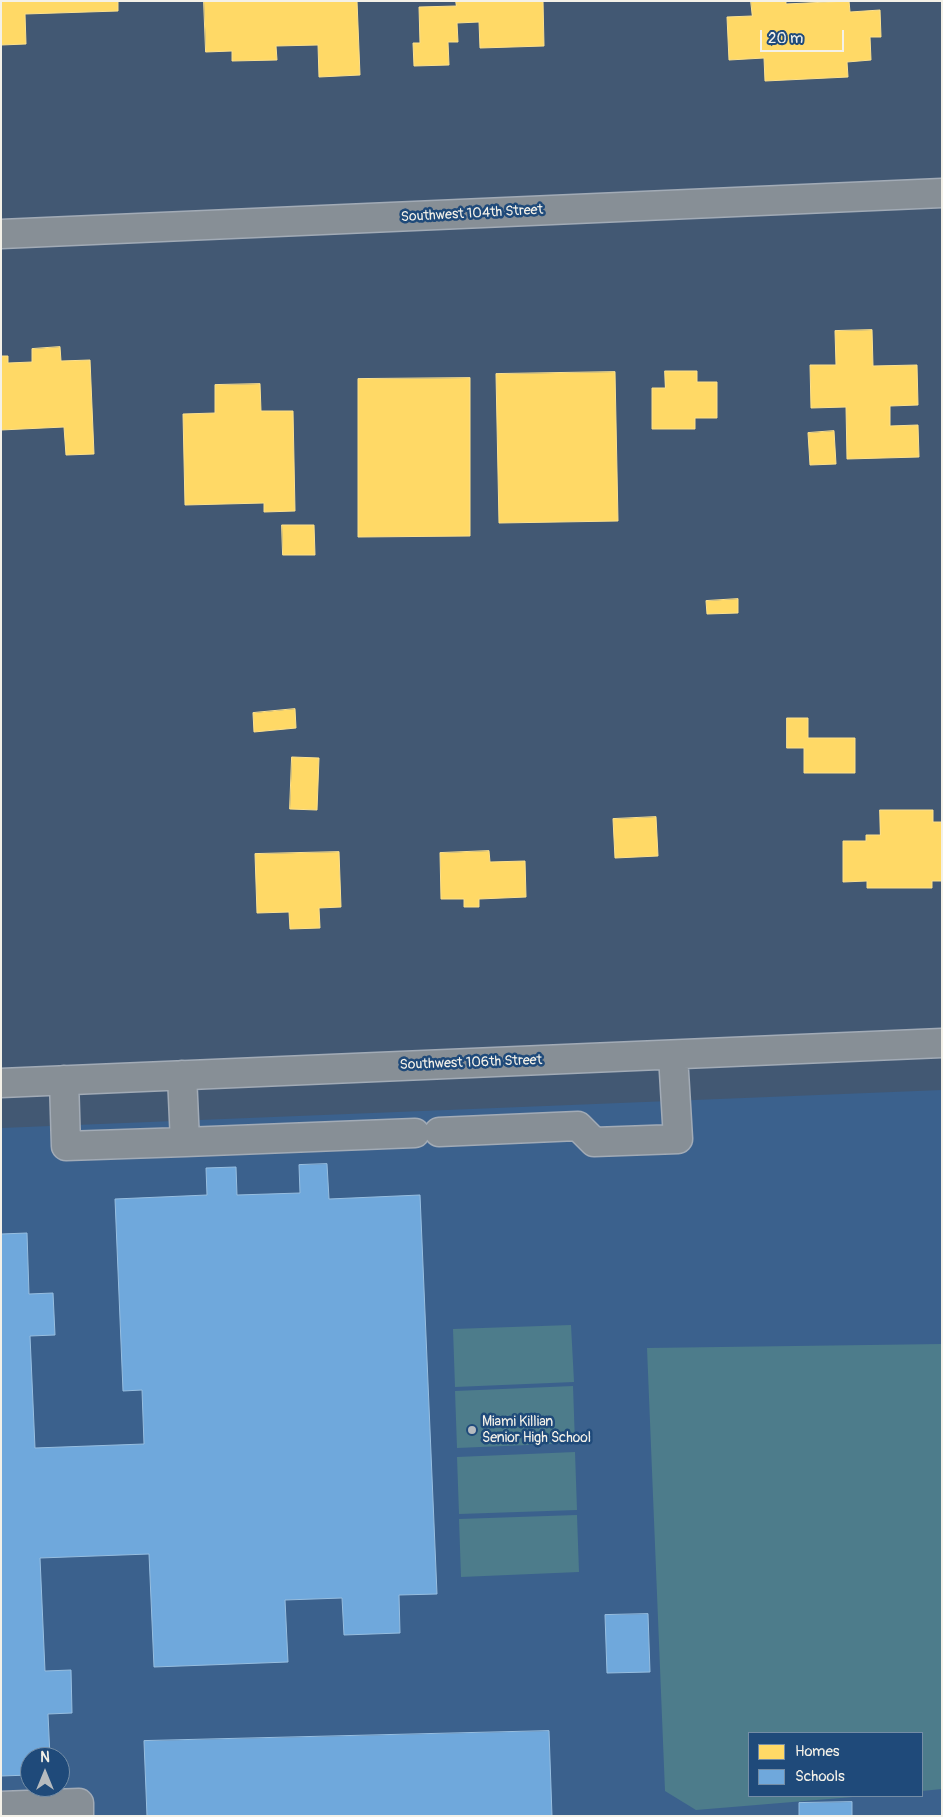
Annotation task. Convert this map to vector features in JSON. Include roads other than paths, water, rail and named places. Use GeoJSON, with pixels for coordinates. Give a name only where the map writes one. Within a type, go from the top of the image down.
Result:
{"type":"FeatureCollection","features":[{"type":"Feature","properties":{"kind":"street","name":"Southwest 104th Street"},"geometry":{"type":"LineString","coordinates":[[1,234],[942,193]]}},
{"type":"Feature","properties":{"kind":"street","name":"Southwest 106th Street"},"geometry":{"type":"LineString","coordinates":[[1,1083],[942,1043]]}},
{"type":"Feature","properties":{"kind":"street"},"geometry":{"type":"LineString","coordinates":[[64,1080],[66,1146],[578,1126],[594,1142],[678,1139],[673,1055]]}},
{"type":"Feature","properties":{"kind":"street"},"geometry":{"type":"LineString","coordinates":[[182,1075],[185,1142]]}},
{"type":"Feature","properties":{"kind":"street"},"geometry":{"type":"LineString","coordinates":[[1,1806],[79,1803],[79,1816]]}},
{"type":"Feature","properties":{"kind":"place","name":"Miami Killian Senior High School"},"geometry":{"type":"Point","coordinates":[472,1430]}}]}
